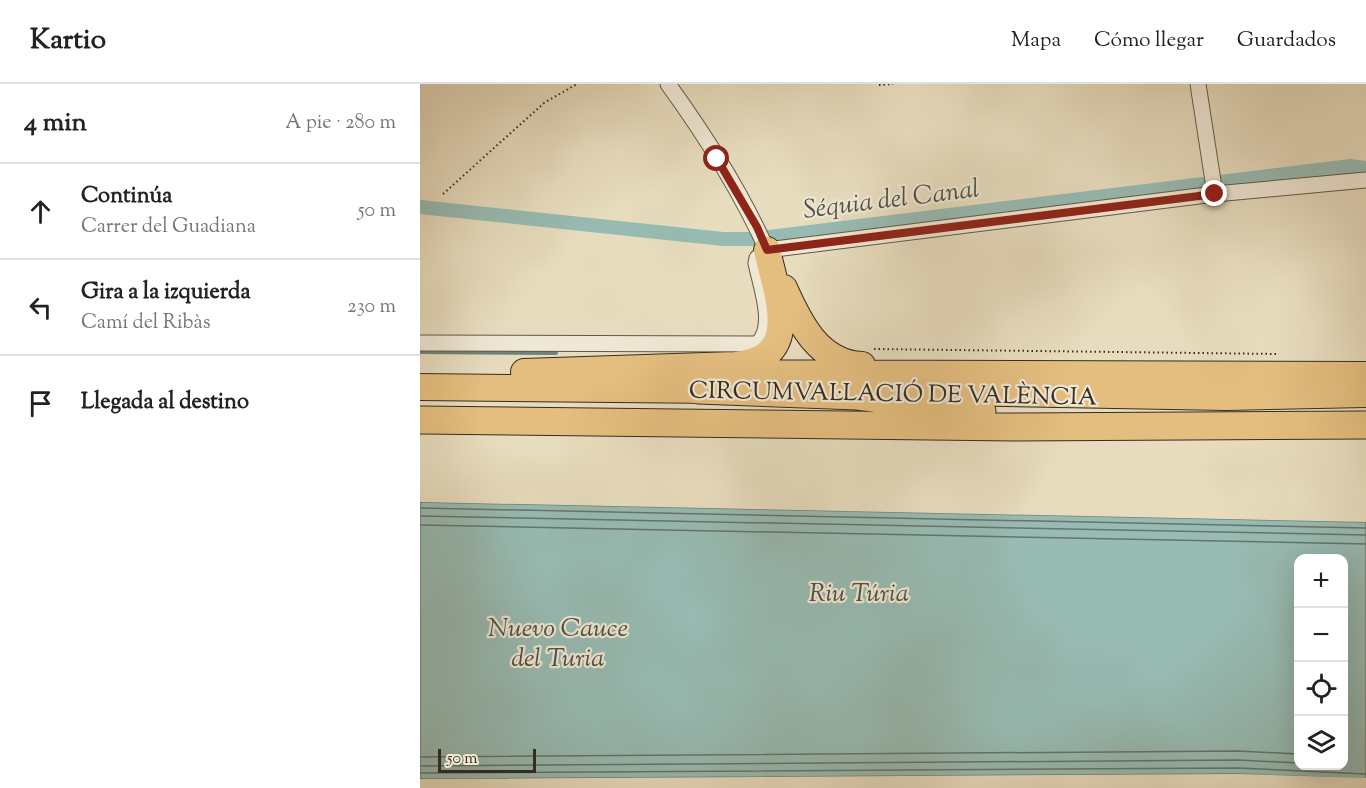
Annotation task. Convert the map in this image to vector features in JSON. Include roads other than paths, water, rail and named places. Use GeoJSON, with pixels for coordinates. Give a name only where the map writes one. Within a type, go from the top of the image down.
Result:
{"type":"FeatureCollection","features":[{"type":"Feature","properties":{"kind":"highway"},"geometry":{"type":"LineString","coordinates":[[490,373],[735,365],[760,360],[772,352],[778,342],[782,319],[762,238]]}},
{"type":"Feature","properties":{"kind":"highway"},"geometry":{"type":"LineString","coordinates":[[762,238],[810,337],[822,351],[835,359],[853,365],[1000,373]]}},
{"type":"Feature","properties":{"kind":"highway"},"geometry":{"type":"LineString","coordinates":[[420,373],[1366,375]]}},
{"type":"Feature","properties":{"kind":"highway","name":"CIRCUMVAL·LACIÓ DE VALÈNCIA"},"geometry":{"type":"LineString","coordinates":[[420,387],[1041,392],[1226,397],[1366,394]]}},
{"type":"Feature","properties":{"kind":"highway"},"geometry":{"type":"LineString","coordinates":[[698,390],[857,396],[1013,415],[1133,424]]}},
{"type":"Feature","properties":{"kind":"highway","name":"CIRCUMVAL·LACIÓ DE VALÈNCIA"},"geometry":{"type":"LineString","coordinates":[[420,420],[1014,427],[1133,424],[1366,425]]}},
{"type":"Feature","properties":{"kind":"street"},"geometry":{"type":"LineString","coordinates":[[420,343],[749,346],[762,340],[767,325],[756,263],[762,238],[668,84]]}},
{"type":"Feature","properties":{"kind":"street"},"geometry":{"type":"LineString","coordinates":[[1198,84],[1215,194]]}},
{"type":"Feature","properties":{"kind":"street"},"geometry":{"type":"LineString","coordinates":[[762,238],[1366,180]]}},
{"type":"Feature","properties":{"kind":"water","name":"Nuevo Cauce del Turia"},"geometry":{"type":"Polygon","coordinates":[[[420,502],[1366,522],[1366,779],[1239,774],[420,779],[420,502]]]}},
{"type":"Feature","properties":{"kind":"waterway","name":"Séquia del Canal"},"geometry":{"type":"LineString","coordinates":[[420,207],[723,239],[752,239],[1351,166],[1366,168]]}},
{"type":"Feature","properties":{"kind":"waterway"},"geometry":{"type":"LineString","coordinates":[[420,352],[556,353]]}},
{"type":"Feature","properties":{"kind":"water label","name":"Riu Túria"},"geometry":{"type":"Point","coordinates":[859,592]}}]}
